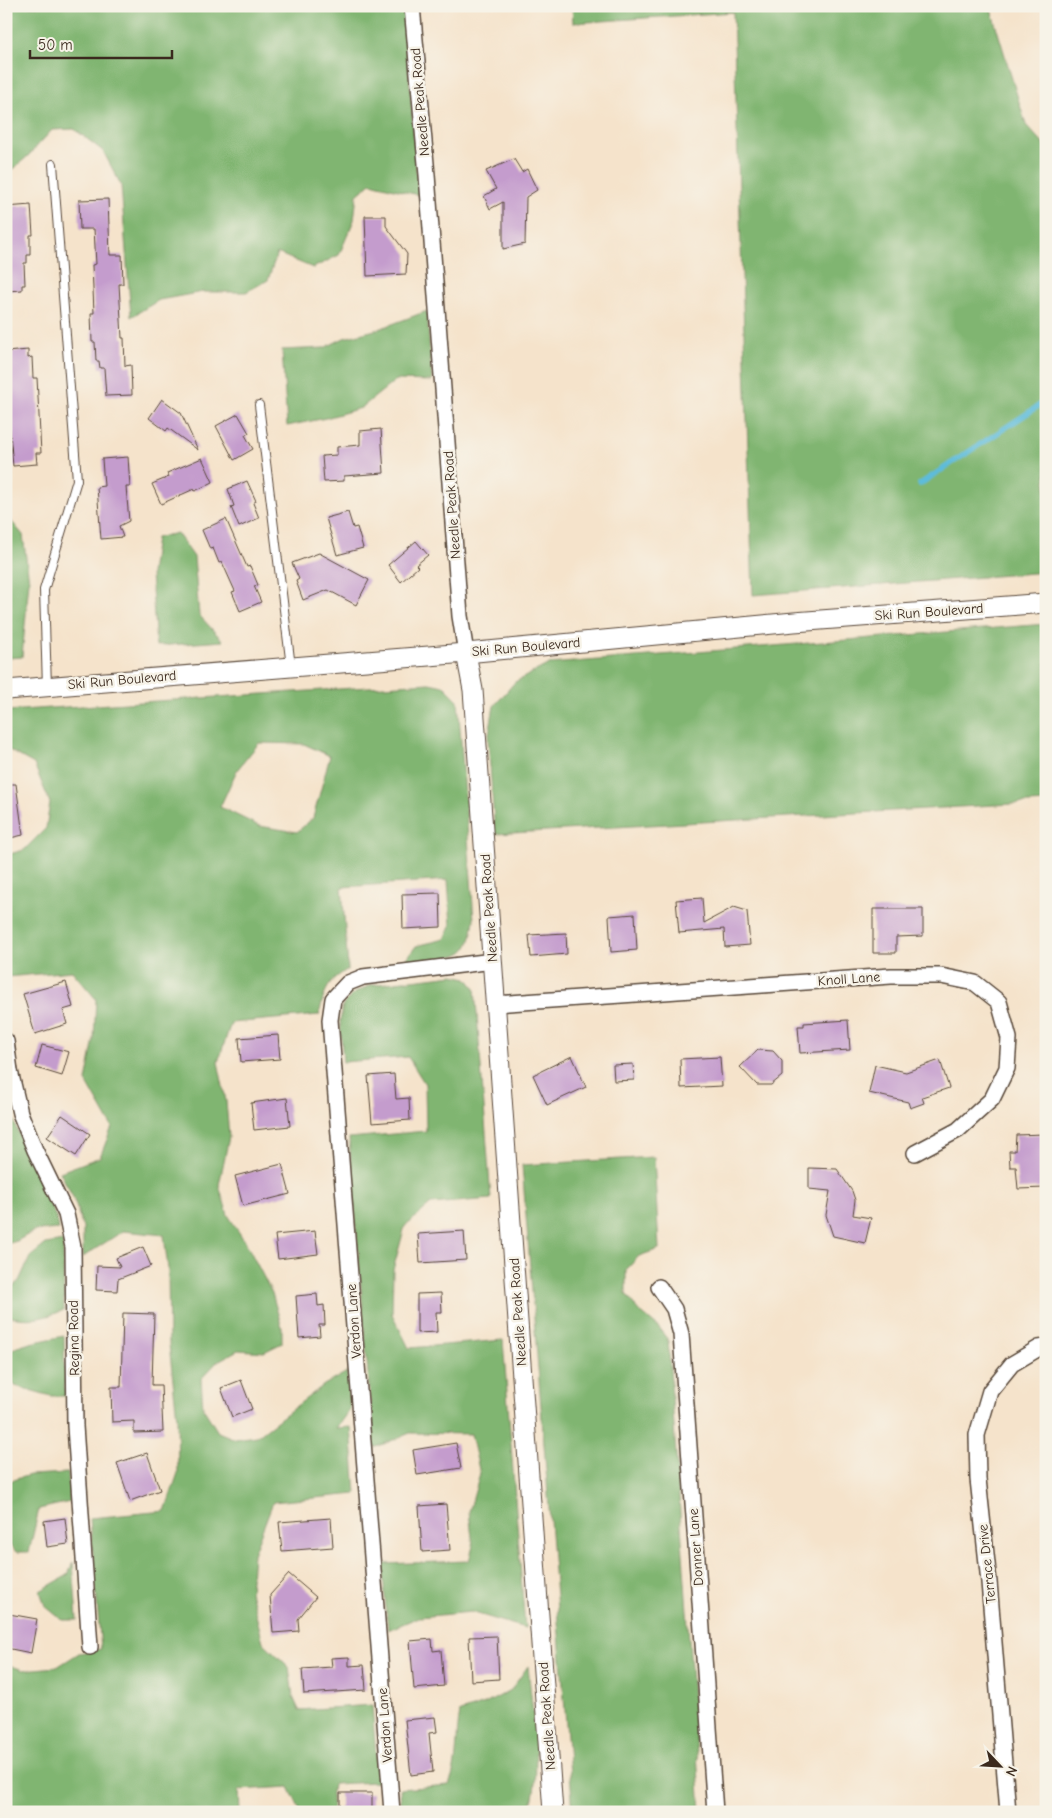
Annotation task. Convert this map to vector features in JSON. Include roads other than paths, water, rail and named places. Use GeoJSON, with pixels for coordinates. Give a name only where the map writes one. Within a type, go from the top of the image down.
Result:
{"type":"FeatureCollection","features":[{"type":"Feature","properties":{"kind":"street","name":"Needle Peak Road"},"geometry":{"type":"LineString","coordinates":[[412,6],[427,175],[460,616],[473,690],[553,1812]]}},
{"type":"Feature","properties":{"kind":"street","name":"Ski Run Boulevard"},"geometry":{"type":"LineString","coordinates":[[6,690],[466,653],[794,622],[1046,603]]}},
{"type":"Feature","properties":{"kind":"street","name":"Verdon Lane"},"geometry":{"type":"LineString","coordinates":[[392,1812],[330,1020],[333,999],[348,983],[363,977],[493,961]]}},
{"type":"Feature","properties":{"kind":"street","name":"Knoll Lane"},"geometry":{"type":"LineString","coordinates":[[496,1004],[891,976],[941,976],[975,984],[1000,1002],[1009,1038],[1007,1068],[992,1099],[958,1130],[915,1153]]}},
{"type":"Feature","properties":{"kind":"street","name":"Regina Road"},"geometry":{"type":"LineString","coordinates":[[6,1041],[10,1071],[20,1113],[35,1150],[66,1214],[73,1247],[75,1426],[90,1647]]}},
{"type":"Feature","properties":{"kind":"street","name":"Donner Lane"},"geometry":{"type":"LineString","coordinates":[[659,1287],[674,1309],[681,1334],[715,1812]]}},
{"type":"Feature","properties":{"kind":"street","name":"Terrace Drive"},"geometry":{"type":"LineString","coordinates":[[1008,1812],[990,1592],[978,1479],[977,1435],[990,1391],[1012,1364],[1039,1348],[1046,1347]]}},
{"type":"Feature","properties":{"kind":"street"},"geometry":{"type":"LineString","coordinates":[[541,1812],[547,1802],[551,1784]]}},
{"type":"Feature","properties":{"kind":"lane"},"geometry":{"type":"LineString","coordinates":[[47,687],[44,590],[77,480],[52,164]]}},
{"type":"Feature","properties":{"kind":"lane"},"geometry":{"type":"LineString","coordinates":[[259,405],[291,667]]}},
{"type":"Feature","properties":{"kind":"waterway"},"geometry":{"type":"LineString","coordinates":[[920,484],[1046,401]]}}]}
